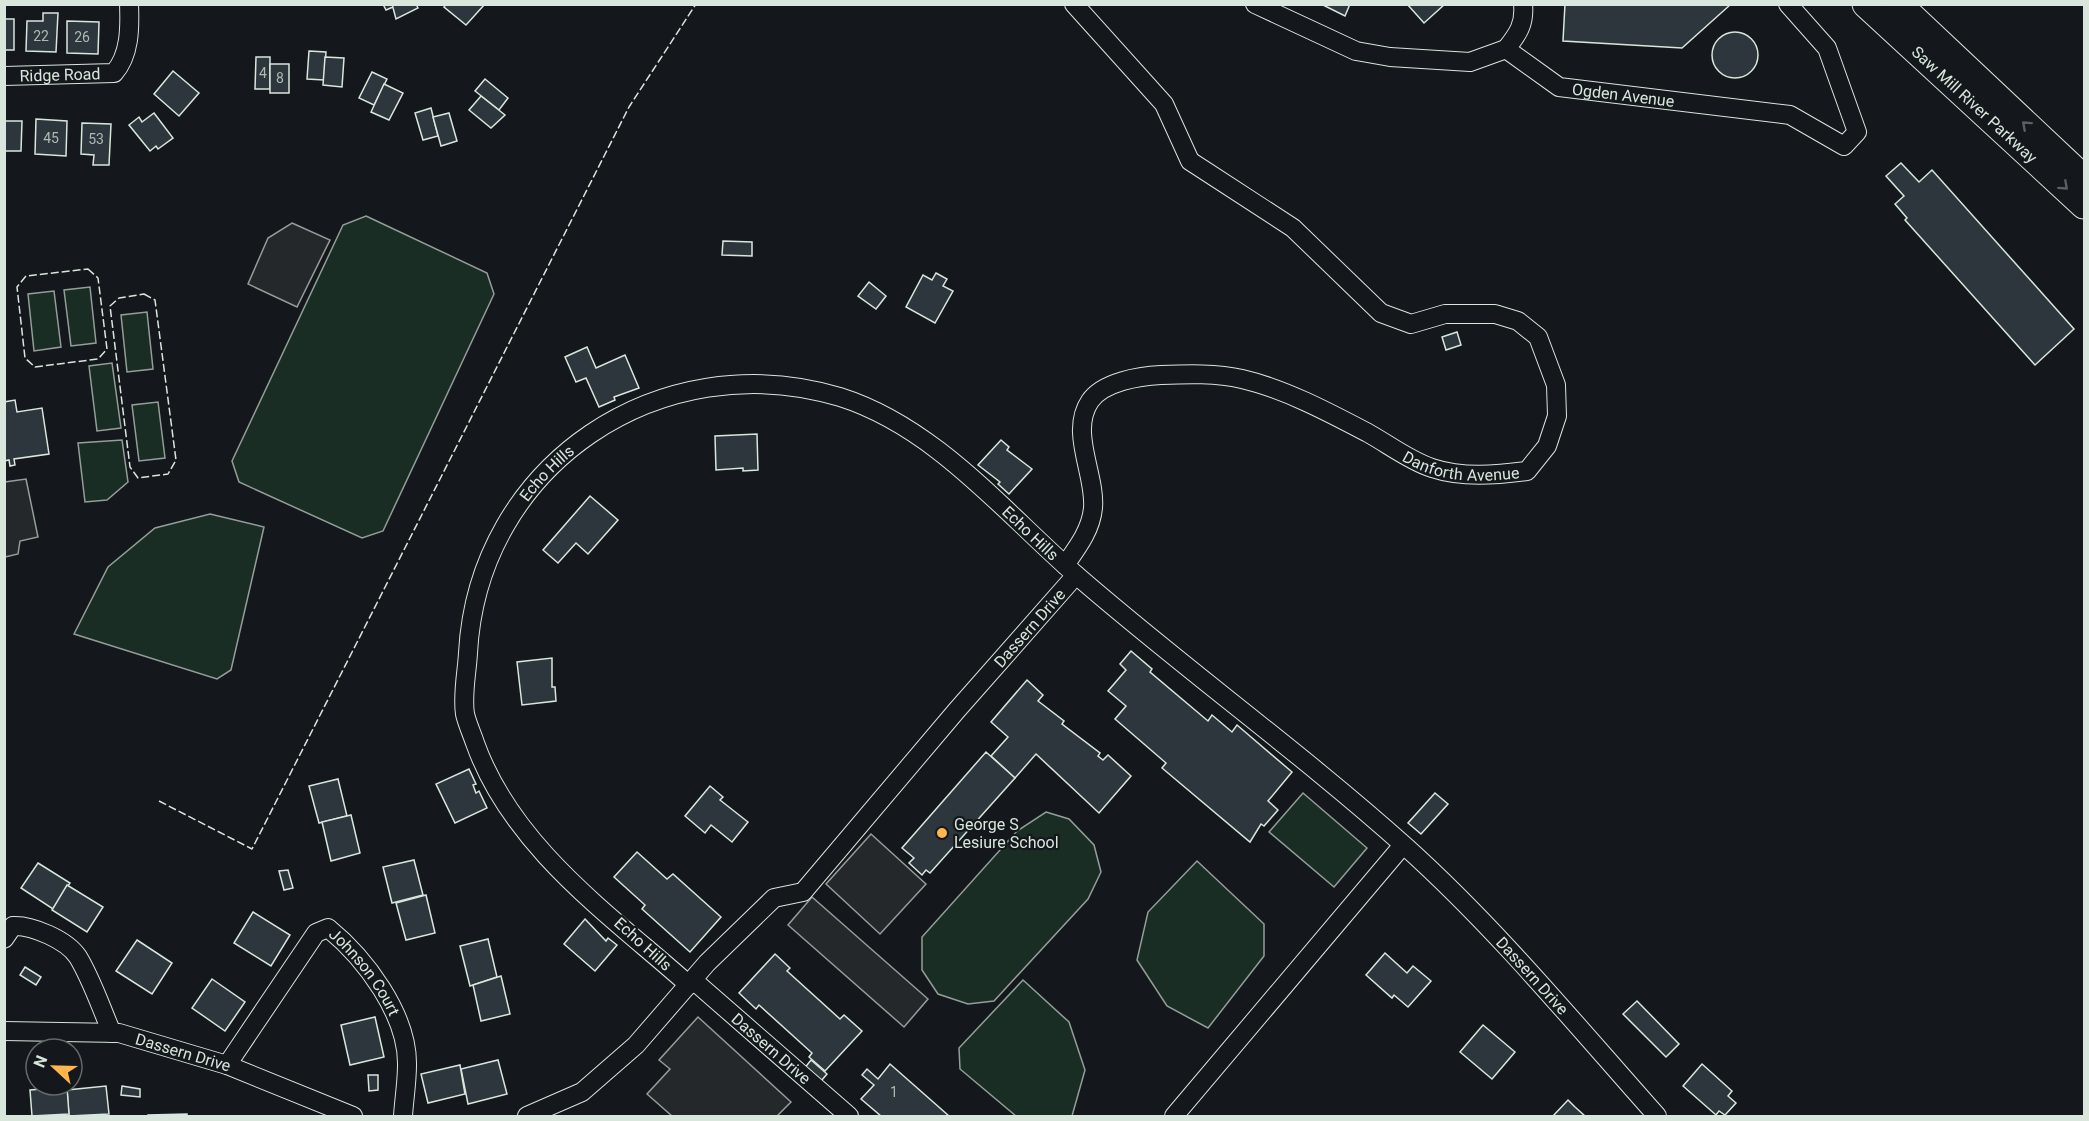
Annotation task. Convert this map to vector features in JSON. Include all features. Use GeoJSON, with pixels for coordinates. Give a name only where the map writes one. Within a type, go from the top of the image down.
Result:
{"type":"FeatureCollection","features":[{"type":"Feature","properties":{"kind":"highway","name":"Saw Mill River Parkway"},"geometry":{"type":"LineString","coordinates":[[1866,4],[2085,205]]}},
{"type":"Feature","properties":{"kind":"highway","name":"Saw Mill River Parkway"},"geometry":{"type":"LineString","coordinates":[[1898,4],[2085,179]]}},
{"type":"Feature","properties":{"kind":"street","name":"Ridge Road"},"geometry":{"type":"LineString","coordinates":[[4,76],[114,73],[123,63],[127,46],[129,4]]}},
{"type":"Feature","properties":{"kind":"street","name":"Danforth Avenue"},"geometry":{"type":"LineString","coordinates":[[1071,570],[1087,531],[1093,509],[1092,481],[1083,444],[1083,421],[1090,400],[1118,381],[1146,375],[1190,374],[1242,379],[1324,410],[1432,468],[1484,476],[1527,471],[1547,446],[1557,416],[1556,385],[1538,337],[1518,321],[1495,314],[1445,314],[1411,324],[1381,313],[1293,228],[1190,161],[1164,104],[1074,4]]}},
{"type":"Feature","properties":{"kind":"street"},"geometry":{"type":"LineString","coordinates":[[1255,4],[1356,51],[1390,57],[1470,62],[1506,49],[1519,33],[1524,18],[1523,4]]}},
{"type":"Feature","properties":{"kind":"street","name":"Ogden Avenue"},"geometry":{"type":"LineString","coordinates":[[1506,49],[1559,87],[1790,115],[1844,146],[1857,132],[1827,48],[1788,4]]}},
{"type":"Feature","properties":{"kind":"street","name":"Echo Hills"},"geometry":{"type":"LineString","coordinates":[[691,983],[550,861],[516,822],[488,778],[465,713],[469,634],[481,583],[504,529],[542,473],[590,433],[623,412],[680,393],[750,384],[799,388],[844,398],[898,423],[948,458],[1071,570]]}},
{"type":"Feature","properties":{"kind":"street","name":"Dassern Drive"},"geometry":{"type":"LineString","coordinates":[[527,1116],[582,1092],[636,1045],[706,963],[774,898],[803,892],[957,710],[1071,570],[1403,845],[1456,894],[1657,1116]]}},
{"type":"Feature","properties":{"kind":"street"},"geometry":{"type":"LineString","coordinates":[[1174,1116],[1403,845]]}},
{"type":"Feature","properties":{"kind":"street"},"geometry":{"type":"LineString","coordinates":[[4,939],[13,926],[26,926],[44,932],[77,954],[112,1033]]}},
{"type":"Feature","properties":{"kind":"street","name":"Johnson Court"},"geometry":{"type":"LineString","coordinates":[[227,1065],[316,933],[327,928],[352,948],[380,986],[402,1031],[408,1064],[403,1116]]}},
{"type":"Feature","properties":{"kind":"street","name":"Dassern Drive"},"geometry":{"type":"LineString","coordinates":[[691,983],[849,1116]]}},
{"type":"Feature","properties":{"kind":"street","name":"Dassern Drive"},"geometry":{"type":"LineString","coordinates":[[4,1031],[112,1033],[227,1065],[353,1116]]}},
{"type":"Feature","properties":{"kind":"green space"},"geometry":{"type":"Polygon","coordinates":[[[366,216],[487,273],[494,294],[383,531],[362,538],[239,482],[232,461],[343,225],[366,216]]]}},
{"type":"Feature","properties":{"kind":"green space"},"geometry":{"type":"Polygon","coordinates":[[[90,287],[96,343],[71,346],[64,290],[90,287]]]}},
{"type":"Feature","properties":{"kind":"green space"},"geometry":{"type":"Polygon","coordinates":[[[54,291],[61,347],[34,351],[28,294],[54,291]]]}},
{"type":"Feature","properties":{"kind":"green space"},"geometry":{"type":"Polygon","coordinates":[[[147,312],[153,369],[127,372],[121,315],[147,312]]]}},
{"type":"Feature","properties":{"kind":"green space"},"geometry":{"type":"Polygon","coordinates":[[[112,363],[121,428],[97,431],[89,366],[112,363]]]}},
{"type":"Feature","properties":{"kind":"green space"},"geometry":{"type":"Polygon","coordinates":[[[158,402],[165,458],[139,461],[132,405],[158,402]]]}},
{"type":"Feature","properties":{"kind":"green space"},"geometry":{"type":"Polygon","coordinates":[[[122,440],[128,482],[107,500],[85,502],[78,443],[122,440]]]}},
{"type":"Feature","properties":{"kind":"green space"},"geometry":{"type":"Polygon","coordinates":[[[210,514],[264,527],[231,670],[217,679],[74,634],[108,567],[155,528],[210,514]]]}},
{"type":"Feature","properties":{"kind":"green space"},"geometry":{"type":"Polygon","coordinates":[[[1303,793],[1367,848],[1334,887],[1269,832],[1303,793]]]}},
{"type":"Feature","properties":{"kind":"green space"},"geometry":{"type":"Polygon","coordinates":[[[1046,812],[1069,819],[1094,845],[1101,872],[1088,899],[994,1001],[968,1004],[938,994],[922,970],[922,937],[1017,831],[1046,812]]]}},
{"type":"Feature","properties":{"kind":"green space"},"geometry":{"type":"Polygon","coordinates":[[[1197,861],[1264,924],[1264,956],[1208,1028],[1167,1006],[1137,960],[1148,912],[1197,861]]]}},
{"type":"Feature","properties":{"kind":"green space"},"geometry":{"type":"Polygon","coordinates":[[[1023,980],[1069,1022],[1085,1070],[1072,1116],[1016,1116],[960,1069],[959,1048],[1023,980]]]}},
{"type":"Feature","properties":{"kind":"shaded area"},"geometry":{"type":"Polygon","coordinates":[[[292,223],[330,240],[297,307],[248,284],[268,238],[292,223]]]}},
{"type":"Feature","properties":{"kind":"shaded area"},"geometry":{"type":"Polygon","coordinates":[[[26,479],[38,537],[20,541],[18,554],[5,557],[5,482],[26,479]]]}},
{"type":"Feature","properties":{"kind":"shaded area"},"geometry":{"type":"Polygon","coordinates":[[[871,834],[926,884],[880,934],[826,884],[871,834]]]}},
{"type":"Feature","properties":{"kind":"shaded area"},"geometry":{"type":"Polygon","coordinates":[[[812,897],[928,999],[904,1027],[788,925],[812,897]]]}},
{"type":"Feature","properties":{"kind":"shaded area"},"geometry":{"type":"Polygon","coordinates":[[[698,1017],[791,1102],[777,1116],[672,1116],[647,1094],[670,1069],[659,1060],[698,1017]]]}},
{"type":"Feature","properties":{"kind":"building"},"geometry":{"type":"Polygon","coordinates":[[[383,4],[392,4],[393,7],[386,10],[383,4]]]}},
{"type":"Feature","properties":{"kind":"building"},"geometry":{"type":"Polygon","coordinates":[[[392,4],[416,4],[418,8],[396,19],[392,4]]]}},
{"type":"Feature","properties":{"kind":"building"},"geometry":{"type":"Polygon","coordinates":[[[446,4],[485,4],[466,25],[444,7],[446,4]]]}},
{"type":"Feature","properties":{"kind":"building"},"geometry":{"type":"Polygon","coordinates":[[[1321,4],[1350,4],[1345,16],[1321,4]]]}},
{"type":"Feature","properties":{"kind":"building"},"geometry":{"type":"Polygon","coordinates":[[[1407,4],[1445,4],[1424,23],[1407,4]]]}},
{"type":"Feature","properties":{"kind":"building"},"geometry":{"type":"Polygon","coordinates":[[[1565,4],[1730,5],[1682,48],[1563,41],[1565,4]]]}},
{"type":"Feature","properties":{"kind":"building"},"geometry":{"type":"Polygon","coordinates":[[[43,13],[58,13],[56,52],[26,51],[27,21],[43,21],[43,13]]]}},
{"type":"Feature","properties":{"kind":"building"},"geometry":{"type":"Polygon","coordinates":[[[4,19],[14,19],[14,50],[4,50],[4,19]]]}},
{"type":"Feature","properties":{"kind":"building"},"geometry":{"type":"Polygon","coordinates":[[[67,21],[99,22],[98,54],[67,53],[67,21]]]}},
{"type":"Feature","properties":{"kind":"building"},"geometry":{"type":"Polygon","coordinates":[[[1735,32],[1744,33],[1752,38],[1757,46],[1757,64],[1752,72],[1744,77],[1735,78],[1726,77],[1718,72],[1713,64],[1712,55],[1713,46],[1718,38],[1726,33],[1735,32]]]}},
{"type":"Feature","properties":{"kind":"building"},"geometry":{"type":"Polygon","coordinates":[[[309,51],[326,52],[324,80],[307,79],[309,51]]]}},
{"type":"Feature","properties":{"kind":"building"},"geometry":{"type":"Polygon","coordinates":[[[256,57],[270,57],[270,89],[255,89],[256,57]]]}},
{"type":"Feature","properties":{"kind":"building"},"geometry":{"type":"Polygon","coordinates":[[[325,57],[344,58],[342,87],[323,85],[325,57]]]}},
{"type":"Feature","properties":{"kind":"building"},"geometry":{"type":"Polygon","coordinates":[[[270,64],[289,64],[289,93],[270,93],[270,64]]]}},
{"type":"Feature","properties":{"kind":"building"},"geometry":{"type":"Polygon","coordinates":[[[173,71],[199,93],[179,116],[154,94],[173,71]]]}},
{"type":"Feature","properties":{"kind":"building"},"geometry":{"type":"Polygon","coordinates":[[[372,72],[387,79],[374,105],[359,98],[372,72]]]}},
{"type":"Feature","properties":{"kind":"building"},"geometry":{"type":"Polygon","coordinates":[[[485,79],[508,98],[499,110],[475,91],[485,79]]]}},
{"type":"Feature","properties":{"kind":"building"},"geometry":{"type":"Polygon","coordinates":[[[384,84],[403,93],[389,120],[371,112],[384,84]]]}},
{"type":"Feature","properties":{"kind":"building"},"geometry":{"type":"Polygon","coordinates":[[[481,96],[505,115],[491,128],[469,110],[481,96]]]}},
{"type":"Feature","properties":{"kind":"building"},"geometry":{"type":"Polygon","coordinates":[[[431,108],[438,136],[423,140],[415,113],[431,108]]]}},
{"type":"Feature","properties":{"kind":"building"},"geometry":{"type":"Polygon","coordinates":[[[154,113],[173,138],[158,149],[156,146],[150,151],[129,125],[139,117],[142,122],[154,113]]]}},
{"type":"Feature","properties":{"kind":"building"},"geometry":{"type":"Polygon","coordinates":[[[449,113],[457,141],[441,146],[433,117],[449,113]]]}},
{"type":"Feature","properties":{"kind":"building"},"geometry":{"type":"Polygon","coordinates":[[[36,119],[67,121],[66,156],[35,154],[36,119]]]}},
{"type":"Feature","properties":{"kind":"building"},"geometry":{"type":"Polygon","coordinates":[[[4,121],[22,121],[21,151],[4,151],[4,121]]]}},
{"type":"Feature","properties":{"kind":"building"},"geometry":{"type":"Polygon","coordinates":[[[82,123],[111,124],[109,165],[93,165],[94,155],[81,154],[82,123]]]}},
{"type":"Feature","properties":{"kind":"building"},"geometry":{"type":"Polygon","coordinates":[[[1901,163],[1919,182],[1932,170],[2074,329],[2035,365],[1905,220],[1907,218],[1895,204],[1904,196],[1886,176],[1901,163]]]}},
{"type":"Feature","properties":{"kind":"building"},"geometry":{"type":"Polygon","coordinates":[[[723,241],[752,242],[752,256],[722,255],[723,241]]]}},
{"type":"Feature","properties":{"kind":"building"},"geometry":{"type":"Polygon","coordinates":[[[936,273],[947,279],[943,286],[953,291],[935,323],[906,307],[923,275],[932,280],[936,273]]]}},
{"type":"Feature","properties":{"kind":"building"},"geometry":{"type":"Polygon","coordinates":[[[869,282],[886,296],[876,309],[858,296],[869,282]]]}},
{"type":"Feature","properties":{"kind":"building"},"geometry":{"type":"Polygon","coordinates":[[[1457,332],[1461,345],[1446,350],[1442,337],[1457,332]]]}},
{"type":"Feature","properties":{"kind":"building"},"geometry":{"type":"Polygon","coordinates":[[[587,347],[596,368],[625,355],[639,388],[614,397],[615,400],[599,407],[586,378],[576,382],[565,357],[587,347]]]}},
{"type":"Feature","properties":{"kind":"building"},"geometry":{"type":"Polygon","coordinates":[[[15,400],[17,412],[42,408],[49,454],[14,459],[15,465],[10,466],[9,460],[4,461],[4,402],[15,400]]]}},
{"type":"Feature","properties":{"kind":"building"},"geometry":{"type":"Polygon","coordinates":[[[757,434],[758,470],[743,471],[743,468],[716,470],[715,436],[757,434]]]}},
{"type":"Feature","properties":{"kind":"building"},"geometry":{"type":"Polygon","coordinates":[[[1001,440],[1009,447],[1007,450],[1032,469],[1009,494],[998,484],[1000,482],[978,465],[1001,440]]]}},
{"type":"Feature","properties":{"kind":"building"},"geometry":{"type":"Polygon","coordinates":[[[590,496],[618,520],[588,554],[576,543],[558,563],[543,550],[590,496]]]}},
{"type":"Feature","properties":{"kind":"building"},"geometry":{"type":"Polygon","coordinates":[[[1131,651],[1152,669],[1150,672],[1208,721],[1212,715],[1232,732],[1237,725],[1292,772],[1268,801],[1278,810],[1264,826],[1261,824],[1250,842],[1162,768],[1166,763],[1115,719],[1126,706],[1108,691],[1126,670],[1120,664],[1131,651]]]}},
{"type":"Feature","properties":{"kind":"building"},"geometry":{"type":"Polygon","coordinates":[[[552,658],[552,687],[555,687],[556,701],[522,705],[517,662],[552,658]]]}},
{"type":"Feature","properties":{"kind":"building"},"geometry":{"type":"Polygon","coordinates":[[[1027,680],[1043,695],[1038,701],[1064,721],[1062,724],[1100,753],[1098,756],[1103,760],[1108,755],[1131,776],[1099,813],[1036,754],[1015,778],[991,756],[1008,737],[991,722],[1027,680]]]}},
{"type":"Feature","properties":{"kind":"building"},"geometry":{"type":"Polygon","coordinates":[[[986,752],[1015,778],[930,873],[926,870],[922,875],[909,863],[914,858],[902,848],[986,752]]]}},
{"type":"Feature","properties":{"kind":"building"},"geometry":{"type":"Polygon","coordinates":[[[469,769],[476,784],[473,785],[476,793],[479,791],[487,808],[455,823],[436,784],[469,769]]]}},
{"type":"Feature","properties":{"kind":"building"},"geometry":{"type":"Polygon","coordinates":[[[338,779],[347,816],[319,823],[309,786],[338,779]]]}},
{"type":"Feature","properties":{"kind":"building"},"geometry":{"type":"Polygon","coordinates":[[[710,786],[723,797],[720,800],[748,822],[732,842],[711,825],[705,833],[685,816],[710,786]]]}},
{"type":"Feature","properties":{"kind":"building"},"geometry":{"type":"Polygon","coordinates":[[[1435,793],[1448,804],[1421,834],[1408,823],[1435,793]]]}},
{"type":"Feature","properties":{"kind":"building"},"geometry":{"type":"Polygon","coordinates":[[[351,815],[360,853],[331,861],[322,822],[351,815]]]}},
{"type":"Feature","properties":{"kind":"building"},"geometry":{"type":"Polygon","coordinates":[[[637,852],[667,879],[673,874],[721,917],[690,952],[642,909],[645,905],[614,877],[637,852]]]}},
{"type":"Feature","properties":{"kind":"building"},"geometry":{"type":"Polygon","coordinates":[[[414,860],[423,895],[392,903],[383,867],[414,860]]]}},
{"type":"Feature","properties":{"kind":"building"},"geometry":{"type":"Polygon","coordinates":[[[38,863],[70,883],[53,909],[21,888],[38,863]]]}},
{"type":"Feature","properties":{"kind":"building"},"geometry":{"type":"Polygon","coordinates":[[[288,870],[293,888],[284,890],[279,871],[288,870]]]}},
{"type":"Feature","properties":{"kind":"building"},"geometry":{"type":"Polygon","coordinates":[[[67,885],[103,907],[87,932],[52,910],[67,885]]]}},
{"type":"Feature","properties":{"kind":"building"},"geometry":{"type":"Polygon","coordinates":[[[426,895],[435,933],[406,940],[396,903],[426,895]]]}},
{"type":"Feature","properties":{"kind":"building"},"geometry":{"type":"Polygon","coordinates":[[[253,912],[290,935],[271,966],[234,943],[253,912]]]}},
{"type":"Feature","properties":{"kind":"building"},"geometry":{"type":"Polygon","coordinates":[[[585,919],[606,941],[608,938],[617,945],[595,971],[564,944],[585,919]]]}},
{"type":"Feature","properties":{"kind":"building"},"geometry":{"type":"Polygon","coordinates":[[[488,939],[497,977],[470,986],[460,946],[488,939]]]}},
{"type":"Feature","properties":{"kind":"building"},"geometry":{"type":"Polygon","coordinates":[[[137,940],[172,963],[152,994],[116,971],[137,940]]]}},
{"type":"Feature","properties":{"kind":"building"},"geometry":{"type":"Polygon","coordinates":[[[1385,953],[1407,973],[1413,966],[1431,981],[1408,1007],[1394,995],[1392,998],[1366,975],[1385,953]]]}},
{"type":"Feature","properties":{"kind":"building"},"geometry":{"type":"Polygon","coordinates":[[[775,954],[790,968],[787,971],[840,1019],[844,1015],[862,1031],[825,1071],[809,1057],[812,1053],[759,1005],[756,1009],[739,993],[775,954]]]}},
{"type":"Feature","properties":{"kind":"building"},"geometry":{"type":"Polygon","coordinates":[[[25,967],[41,977],[36,985],[20,975],[25,967]]]}},
{"type":"Feature","properties":{"kind":"building"},"geometry":{"type":"Polygon","coordinates":[[[501,976],[510,1014],[481,1021],[473,985],[501,976]]]}},
{"type":"Feature","properties":{"kind":"building"},"geometry":{"type":"Polygon","coordinates":[[[212,979],[245,1002],[225,1031],[192,1008],[212,979]]]}},
{"type":"Feature","properties":{"kind":"building"},"geometry":{"type":"Polygon","coordinates":[[[1637,1001],[1679,1044],[1666,1057],[1623,1014],[1637,1001]]]}},
{"type":"Feature","properties":{"kind":"building"},"geometry":{"type":"Polygon","coordinates":[[[375,1017],[384,1057],[350,1065],[341,1025],[375,1017]]]}},
{"type":"Feature","properties":{"kind":"building"},"geometry":{"type":"Polygon","coordinates":[[[1483,1025],[1515,1052],[1492,1079],[1460,1052],[1483,1025]]]}},
{"type":"Feature","properties":{"kind":"building"},"geometry":{"type":"Polygon","coordinates":[[[498,1060],[507,1094],[468,1104],[461,1069],[498,1060]]]}},
{"type":"Feature","properties":{"kind":"building"},"geometry":{"type":"Polygon","coordinates":[[[811,1060],[827,1074],[816,1087],[800,1074],[811,1060]]]}},
{"type":"Feature","properties":{"kind":"building"},"geometry":{"type":"Polygon","coordinates":[[[890,1064],[949,1116],[881,1116],[861,1099],[874,1085],[862,1075],[867,1069],[878,1079],[890,1064]]]}},
{"type":"Feature","properties":{"kind":"building"},"geometry":{"type":"Polygon","coordinates":[[[1702,1064],[1732,1091],[1728,1096],[1736,1103],[1725,1115],[1719,1111],[1716,1115],[1683,1086],[1702,1064]]]}},
{"type":"Feature","properties":{"kind":"building"},"geometry":{"type":"Polygon","coordinates":[[[460,1065],[465,1094],[428,1103],[421,1074],[460,1065]]]}},
{"type":"Feature","properties":{"kind":"building"},"geometry":{"type":"Polygon","coordinates":[[[368,1075],[378,1075],[378,1090],[369,1091],[368,1075]]]}},
{"type":"Feature","properties":{"kind":"building"},"geometry":{"type":"Polygon","coordinates":[[[106,1086],[109,1114],[69,1116],[68,1097],[84,1097],[84,1088],[106,1086]]]}},
{"type":"Feature","properties":{"kind":"building"},"geometry":{"type":"Polygon","coordinates":[[[122,1086],[140,1089],[140,1097],[121,1095],[122,1086]]]}},
{"type":"Feature","properties":{"kind":"building"},"geometry":{"type":"Polygon","coordinates":[[[31,1097],[68,1097],[69,1114],[32,1116],[31,1097]]]}},
{"type":"Feature","properties":{"kind":"building"},"geometry":{"type":"Polygon","coordinates":[[[1568,1100],[1575,1107],[1585,1116],[1553,1116],[1568,1100]]]}},
{"type":"Feature","properties":{"kind":"building"},"geometry":{"type":"Polygon","coordinates":[[[187,1114],[187,1116],[148,1116],[148,1115],[187,1114]]]}},
{"type":"Feature","properties":{"kind":"fence"},"geometry":{"type":"LineString","coordinates":[[159,801],[252,849],[629,107],[696,4]]}},
{"type":"Feature","properties":{"kind":"fence"},"geometry":{"type":"LineString","coordinates":[[88,269],[98,278],[107,349],[98,359],[35,367],[25,358],[17,287],[26,276],[88,269]]}},
{"type":"Feature","properties":{"kind":"fence"},"geometry":{"type":"LineString","coordinates":[[144,294],[155,300],[176,460],[168,474],[138,478],[130,467],[110,306],[119,298],[144,294]]}},
{"type":"Feature","properties":{"kind":"place","name":"George S Lesiure School"},"geometry":{"type":"Point","coordinates":[942,833]}}]}
